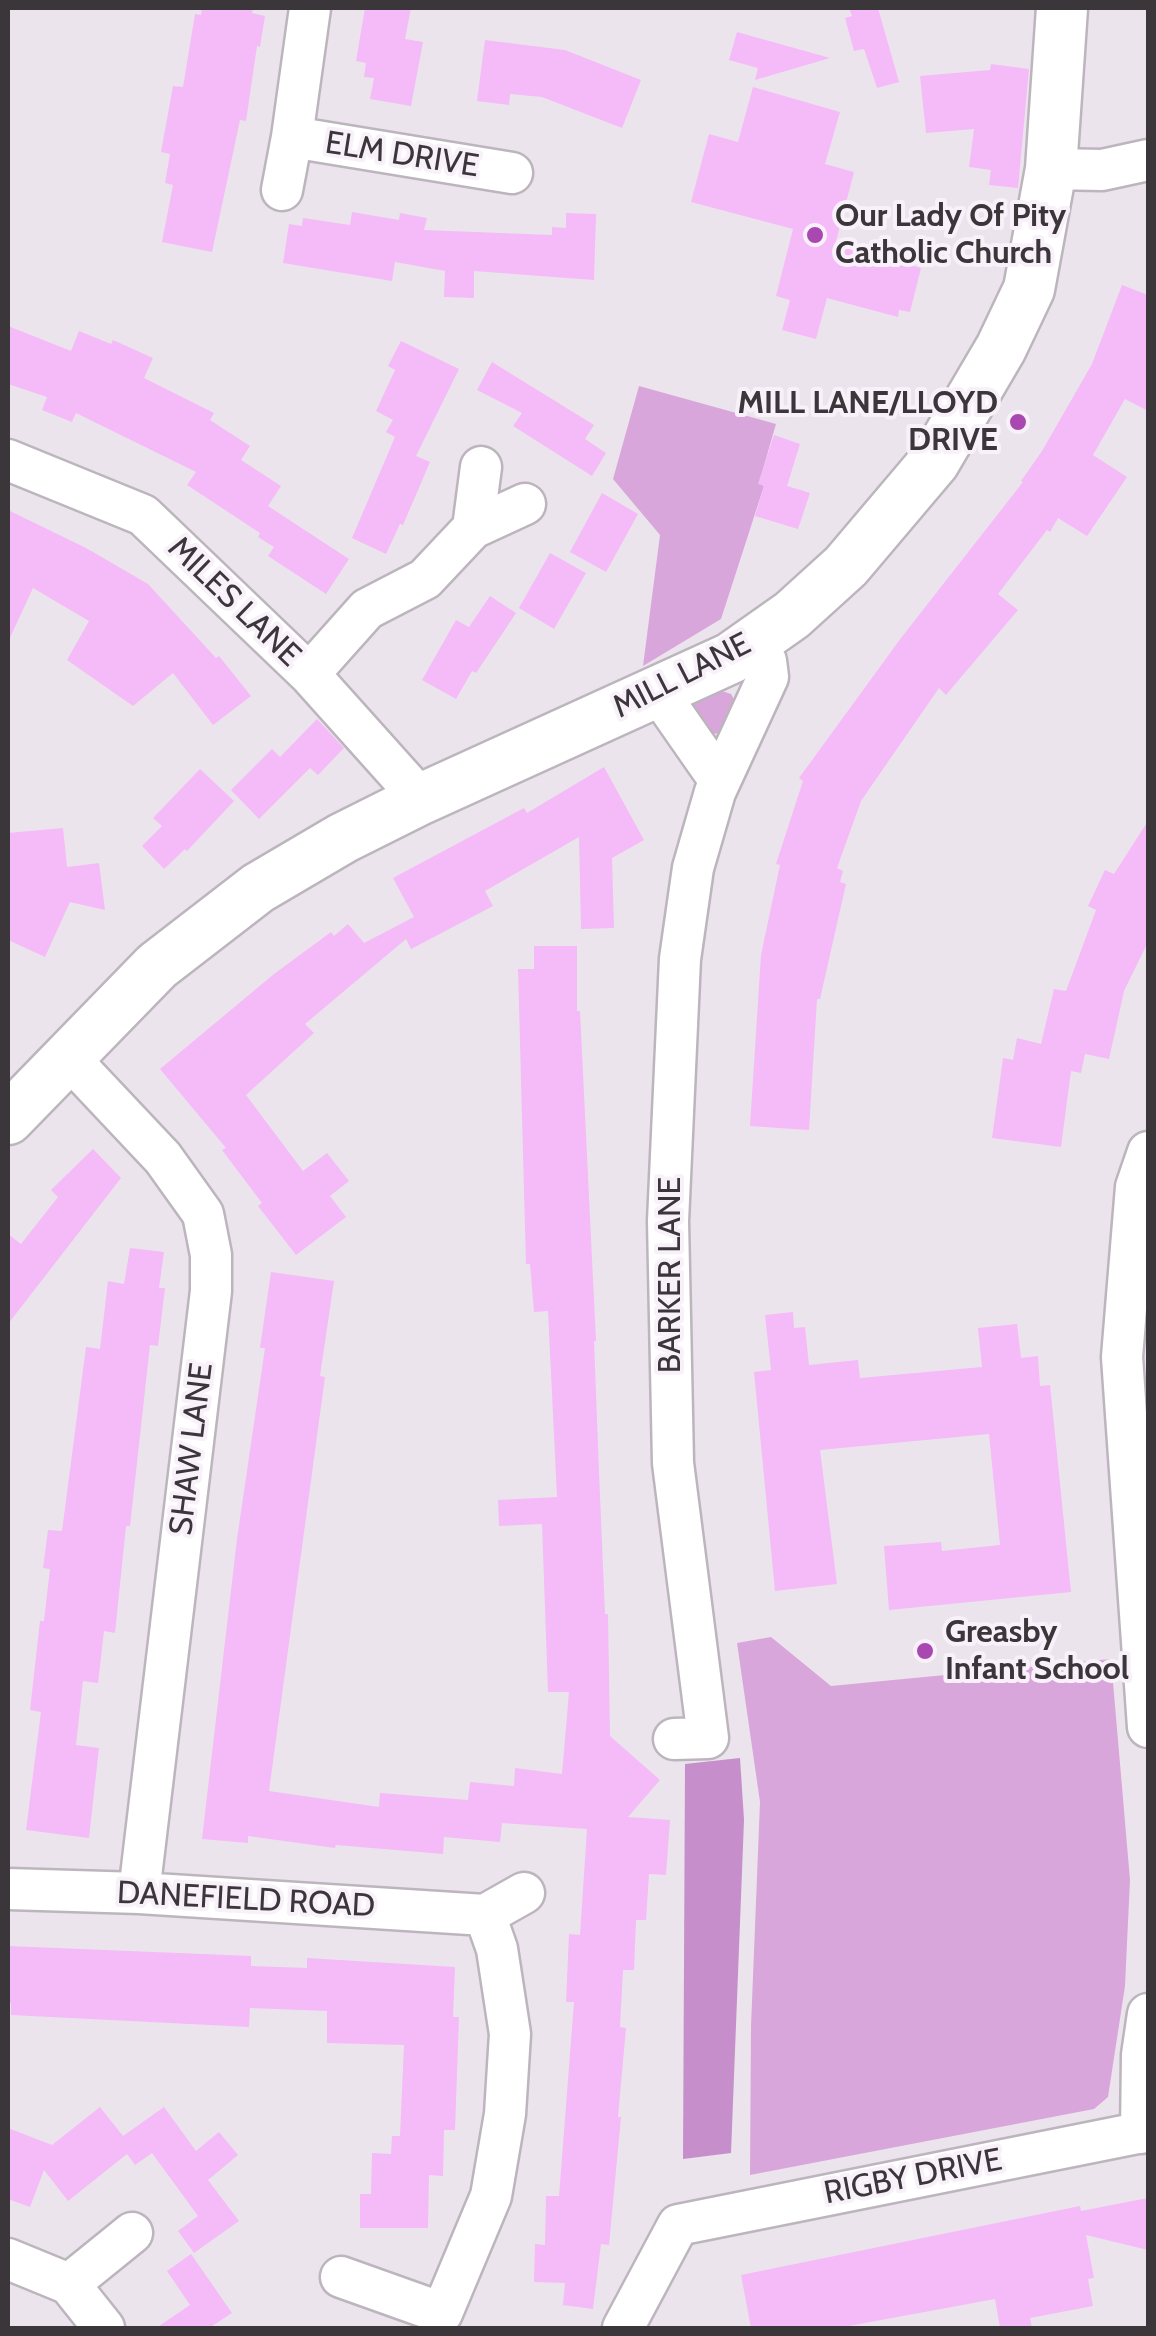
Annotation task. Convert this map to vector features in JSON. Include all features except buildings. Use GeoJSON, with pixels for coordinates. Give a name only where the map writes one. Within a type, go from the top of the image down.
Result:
{"type":"FeatureCollection","features":[{"type":"Feature","properties":{"kind":"street","name":"ELM DRIVE"},"geometry":{"type":"LineString","coordinates":[[282,190],[310,8]]}},
{"type":"Feature","properties":{"kind":"street","name":"MILL LANE"},"geometry":{"type":"LineString","coordinates":[[8,1119],[157,966],[258,888],[343,838],[422,799],[731,658],[792,614],[846,566],[934,462],[1001,348],[1029,288],[1051,168],[1062,8]]}},
{"type":"Feature","properties":{"kind":"street","name":"ELM DRIVE"},"geometry":{"type":"LineString","coordinates":[[292,137],[512,173]]}},
{"type":"Feature","properties":{"kind":"street"},"geometry":{"type":"LineString","coordinates":[[1051,168],[1102,170],[1148,160]]}},
{"type":"Feature","properties":{"kind":"street","name":"MILES LANE"},"geometry":{"type":"LineString","coordinates":[[8,460],[143,514],[309,674],[422,799]]}},
{"type":"Feature","properties":{"kind":"street"},"geometry":{"type":"LineString","coordinates":[[473,528],[481,467]]}},
{"type":"Feature","properties":{"kind":"street"},"geometry":{"type":"LineString","coordinates":[[309,674],[368,609],[425,579],[473,528],[525,504]]}},
{"type":"Feature","properties":{"kind":"street","name":"BARKER LANE"},"geometry":{"type":"LineString","coordinates":[[674,1739],[708,1738],[673,1463],[668,1220],[680,959],[692,868],[720,780],[768,677],[766,661],[753,642]]}},
{"type":"Feature","properties":{"kind":"street"},"geometry":{"type":"LineString","coordinates":[[658,692],[720,780]]}},
{"type":"Feature","properties":{"kind":"street","name":"SHAW LANE"},"geometry":{"type":"LineString","coordinates":[[66,1056],[162,1158],[202,1214],[211,1254],[211,1292],[139,1894]]}},
{"type":"Feature","properties":{"kind":"street"},"geometry":{"type":"LineString","coordinates":[[1148,1152],[1136,1187],[1135,1361],[1148,1726]]}},
{"type":"Feature","properties":{"kind":"street","name":"DANEFIELD ROAD"},"geometry":{"type":"LineString","coordinates":[[8,1889],[484,1915]]}},
{"type":"Feature","properties":{"kind":"street"},"geometry":{"type":"LineString","coordinates":[[342,2276],[442,2313],[491,2196],[505,2114],[510,2034],[497,1949],[484,1915],[524,1893]]}},
{"type":"Feature","properties":{"kind":"street"},"geometry":{"type":"LineString","coordinates":[[1145,2132],[1142,2055],[1148,2014]]}},
{"type":"Feature","properties":{"kind":"street","name":"RIGBY DRIVE"},"geometry":{"type":"LineString","coordinates":[[623,2328],[678,2225],[1145,2132]]}},
{"type":"Feature","properties":{"kind":"street"},"geometry":{"type":"LineString","coordinates":[[69,2284],[132,2233]]}},
{"type":"Feature","properties":{"kind":"street"},"geometry":{"type":"LineString","coordinates":[[8,2258],[69,2284],[104,2328]]}},
{"type":"Feature","properties":{"kind":"shaded area"},"geometry":{"type":"Polygon","coordinates":[[[639,386],[776,424],[759,483],[764,486],[721,619],[643,666],[660,535],[613,479],[639,386]]]}},
{"type":"Feature","properties":{"kind":"shaded area"},"geometry":{"type":"Polygon","coordinates":[[[719,690],[731,694],[736,703],[719,733],[708,735],[690,710],[698,695],[719,690]]]}},
{"type":"Feature","properties":{"kind":"shaded area"},"geometry":{"type":"Polygon","coordinates":[[[771,1637],[831,1686],[1111,1659],[1130,1880],[1125,1986],[1108,2097],[1094,2109],[750,2175],[760,1802],[737,1643],[771,1637]]]}},
{"type":"Feature","properties":{"kind":"shaded area"},"geometry":{"type":"Polygon","coordinates":[[[740,1758],[744,1820],[731,2153],[683,2159],[685,1764],[740,1758]]]}},
{"type":"Feature","properties":{"kind":"place","name":"Our Lady Of Pity Catholic Church"},"geometry":{"type":"Point","coordinates":[815,235]}},
{"type":"Feature","properties":{"kind":"place","name":"MILL LANE/LLOYD DRIVE"},"geometry":{"type":"Point","coordinates":[1018,422]}},
{"type":"Feature","properties":{"kind":"place","name":"Greasby Infant School"},"geometry":{"type":"Point","coordinates":[925,1651]}}]}
